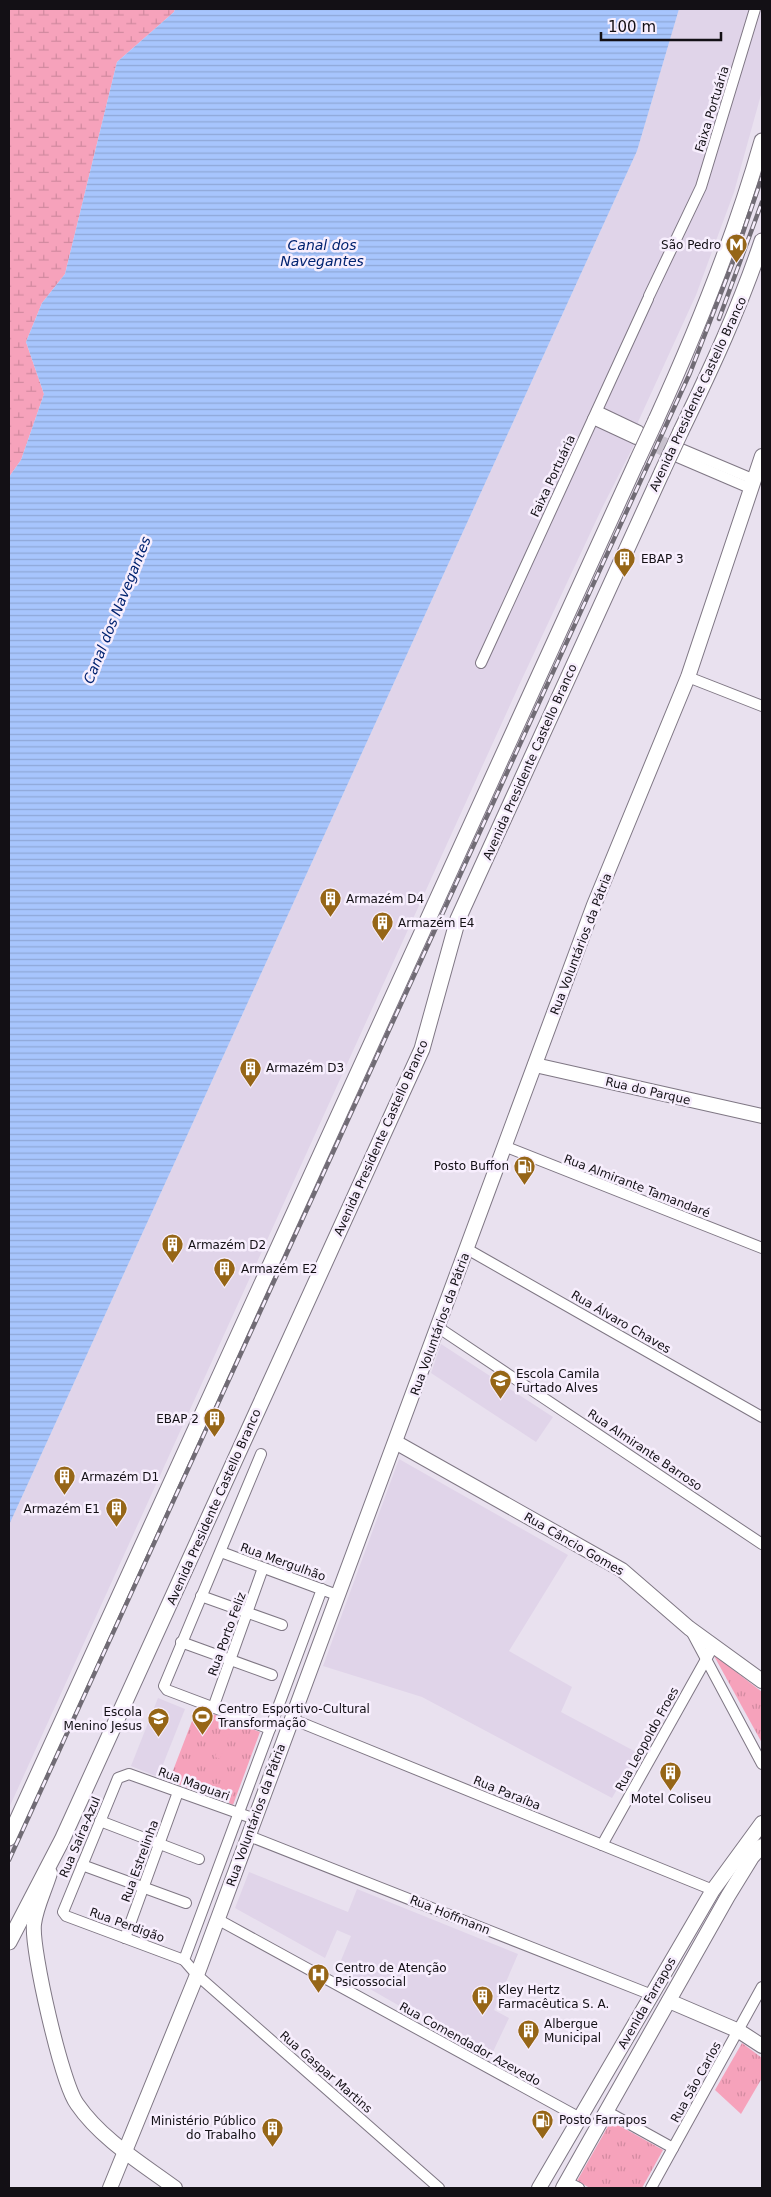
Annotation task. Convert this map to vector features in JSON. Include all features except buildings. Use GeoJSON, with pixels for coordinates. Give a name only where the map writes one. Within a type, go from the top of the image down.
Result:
{"type":"FeatureCollection","features":[{"type":"Feature","properties":{"kind":"main road"},"geometry":{"type":"LineString","coordinates":[[9,1838],[679,369],[723,257],[762,141]]}},
{"type":"Feature","properties":{"kind":"main road","name":"Avenida Presidente Castello Branco"},"geometry":{"type":"LineString","coordinates":[[9,1942],[62,1840],[422,1049],[458,919],[662,472],[720,351],[748,285],[762,241]]}},
{"type":"Feature","properties":{"kind":"main road","name":"Rua Voluntários da Pátria"},"geometry":{"type":"LineString","coordinates":[[110,2188],[197,1975],[337,1595],[397,1443],[504,1146],[594,905],[688,677],[758,486],[762,456]]}},
{"type":"Feature","properties":{"kind":"main road","name":"Rua do Parque"},"geometry":{"type":"LineString","coordinates":[[535,1065],[762,1116]]}},
{"type":"Feature","properties":{"kind":"main road","name":"Rua Câncio Gomes"},"geometry":{"type":"LineString","coordinates":[[397,1443],[622,1570],[689,1628],[762,1681]]}},
{"type":"Feature","properties":{"kind":"main road","name":"Avenida Farrapos"},"geometry":{"type":"LineString","coordinates":[[539,2188],[713,1890],[762,1823]]}},
{"type":"Feature","properties":{"kind":"main road"},"geometry":{"type":"LineString","coordinates":[[62,1840],[37,1912],[34,1942],[62,2071],[76,2103],[99,2131],[174,2188]]}},
{"type":"Feature","properties":{"kind":"main road","name":"Avenida Farrapos"},"geometry":{"type":"LineString","coordinates":[[570,2186],[608,2112],[728,1896],[752,1857],[762,1846]]}},
{"type":"Feature","properties":{"kind":"main road"},"geometry":{"type":"LineString","coordinates":[[669,2001],[739,2031],[762,2046]]}},
{"type":"Feature","properties":{"kind":"street","name":"Faixa Portuária"},"geometry":{"type":"LineString","coordinates":[[481,663],[701,186],[755,9]]}},
{"type":"Feature","properties":{"kind":"street"},"geometry":{"type":"LineString","coordinates":[[595,415],[638,435]]}},
{"type":"Feature","properties":{"kind":"street"},"geometry":{"type":"LineString","coordinates":[[677,452],[758,486]]}},
{"type":"Feature","properties":{"kind":"street"},"geometry":{"type":"LineString","coordinates":[[688,677],[762,706]]}},
{"type":"Feature","properties":{"kind":"street","name":"Rua Almirante Tamandaré"},"geometry":{"type":"LineString","coordinates":[[504,1146],[762,1248]]}},
{"type":"Feature","properties":{"kind":"street","name":"Rua Álvaro Chaves"},"geometry":{"type":"LineString","coordinates":[[467,1249],[762,1417]]}},
{"type":"Feature","properties":{"kind":"street","name":"Rua Almirante Barroso"},"geometry":{"type":"LineString","coordinates":[[438,1328],[762,1544]]}},
{"type":"Feature","properties":{"kind":"street"},"geometry":{"type":"LineString","coordinates":[[261,1454],[164,1686],[167,1690],[270,1729]]}},
{"type":"Feature","properties":{"kind":"street","name":"Rua Mergulhão"},"geometry":{"type":"LineString","coordinates":[[221,1552],[337,1595]]}},
{"type":"Feature","properties":{"kind":"street","name":"Rua Porto Feliz"},"geometry":{"type":"LineString","coordinates":[[213,1708],[264,1568]]}},
{"type":"Feature","properties":{"kind":"street"},"geometry":{"type":"LineString","coordinates":[[184,1960],[322,1589]]}},
{"type":"Feature","properties":{"kind":"street"},"geometry":{"type":"LineString","coordinates":[[201,1596],[282,1625]]}},
{"type":"Feature","properties":{"kind":"street"},"geometry":{"type":"LineString","coordinates":[[689,1628],[762,1764]]}},
{"type":"Feature","properties":{"kind":"street"},"geometry":{"type":"LineString","coordinates":[[181,1642],[272,1675]]}},
{"type":"Feature","properties":{"kind":"street","name":"Rua Leopoldo Froes"},"geometry":{"type":"LineString","coordinates":[[602,1845],[714,1645]]}},
{"type":"Feature","properties":{"kind":"street","name":"Rua Paraíba"},"geometry":{"type":"LineString","coordinates":[[292,1719],[713,1890]]}},
{"type":"Feature","properties":{"kind":"street","name":"Rua Maguari"},"geometry":{"type":"LineString","coordinates":[[123,1775],[129,1774],[255,1819]]}},
{"type":"Feature","properties":{"kind":"street","name":"Rua Saíra-Azul"},"geometry":{"type":"LineString","coordinates":[[63,1912],[118,1778],[123,1775]]}},
{"type":"Feature","properties":{"kind":"street","name":"Rua Estrelinha"},"geometry":{"type":"LineString","coordinates":[[125,1938],[178,1792]]}},
{"type":"Feature","properties":{"kind":"street"},"geometry":{"type":"LineString","coordinates":[[100,1821],[199,1859]]}},
{"type":"Feature","properties":{"kind":"street","name":"Rua Hoffmann"},"geometry":{"type":"LineString","coordinates":[[249,1836],[652,1995]]}},
{"type":"Feature","properties":{"kind":"street"},"geometry":{"type":"LineString","coordinates":[[82,1865],[186,1903]]}},
{"type":"Feature","properties":{"kind":"street","name":"Rua Perdigão"},"geometry":{"type":"LineString","coordinates":[[63,1912],[66,1916],[184,1960]]}},
{"type":"Feature","properties":{"kind":"street","name":"Rua Comendador Azevedo"},"geometry":{"type":"LineString","coordinates":[[217,1919],[580,2118]]}},
{"type":"Feature","properties":{"kind":"street","name":"Rua Gaspar Martins"},"geometry":{"type":"LineString","coordinates":[[184,1960],[197,1975],[439,2188]]}},
{"type":"Feature","properties":{"kind":"street","name":"Rua São Carlos"},"geometry":{"type":"LineString","coordinates":[[651,2188],[762,1988]]}},
{"type":"Feature","properties":{"kind":"street"},"geometry":{"type":"LineString","coordinates":[[608,2112],[673,2148]]}},
{"type":"Feature","properties":{"kind":"shaded area"},"geometry":{"type":"Polygon","coordinates":[[[679,9],[762,9],[762,91],[734,192],[696,295],[638,422],[641,431],[602,508],[521,681],[9,1808],[9,1525],[637,151],[679,9]]]}},
{"type":"Feature","properties":{"kind":"shaded area","name":"Escola Camila Furtado Alves"},"geometry":{"type":"Polygon","coordinates":[[[441,1344],[553,1417],[536,1442],[431,1373],[441,1344]]]}},
{"type":"Feature","properties":{"kind":"shaded area"},"geometry":{"type":"Polygon","coordinates":[[[399,1459],[568,1555],[509,1651],[572,1687],[561,1712],[638,1753],[612,1798],[422,1697],[323,1666],[399,1459]]]}},
{"type":"Feature","properties":{"kind":"shaded area","name":"Escola Menino Jesus"},"geometry":{"type":"Polygon","coordinates":[[[158,1698],[185,1709],[158,1777],[131,1766],[158,1698]]]}},
{"type":"Feature","properties":{"kind":"shaded area","name":"Kley Hertz Farmacêutica S. A."},"geometry":{"type":"Polygon","coordinates":[[[249,1872],[348,1912],[357,1889],[518,1954],[494,2010],[509,2018],[490,2058],[337,1970],[351,1936],[337,1930],[325,1958],[235,1908],[249,1872]]]}},
{"type":"Feature","properties":{"kind":"green space"},"geometry":{"type":"Polygon","coordinates":[[[9,9],[175,9],[174,12],[117,62],[65,274],[42,303],[26,342],[44,394],[21,460],[9,477],[9,9]]]}},
{"type":"Feature","properties":{"kind":"green space"},"geometry":{"type":"Polygon","coordinates":[[[713,1654],[762,1692],[762,1743],[713,1654]]]}},
{"type":"Feature","properties":{"kind":"green space"},"geometry":{"type":"Polygon","coordinates":[[[197,1708],[260,1732],[233,1805],[229,1803],[230,1797],[210,1790],[208,1795],[169,1781],[197,1708]]]}},
{"type":"Feature","properties":{"kind":"green space"},"geometry":{"type":"Polygon","coordinates":[[[225,1730],[230,1732],[220,1759],[215,1757],[225,1730]]]}},
{"type":"Feature","properties":{"kind":"green space"},"geometry":{"type":"Polygon","coordinates":[[[742,2043],[762,2058],[762,2078],[741,2114],[715,2090],[742,2043]]]}},
{"type":"Feature","properties":{"kind":"green space"},"geometry":{"type":"Polygon","coordinates":[[[611,2121],[663,2150],[642,2188],[590,2188],[577,2181],[611,2121]]]}},
{"type":"Feature","properties":{"kind":"water","name":"Canal dos Navegantes"},"geometry":{"type":"Polygon","coordinates":[[[175,9],[679,9],[637,151],[9,1525],[9,477],[21,460],[44,394],[26,342],[42,303],[65,274],[117,62],[174,12],[175,9]]]}},
{"type":"Feature","properties":{"kind":"tunnel"},"geometry":{"type":"LineString","coordinates":[[643,433],[678,448]]}},
{"type":"Feature","properties":{"kind":"tunnel"},"geometry":{"type":"LineString","coordinates":[[642,441],[674,456]]}},
{"type":"Feature","properties":{"kind":"railway"},"geometry":{"type":"LineString","coordinates":[[9,1860],[690,373],[733,262],[762,177]]}},
{"type":"Feature","properties":{"kind":"railway"},"geometry":{"type":"LineString","coordinates":[[719,319],[762,202]]}},
{"type":"Feature","properties":{"kind":"place","name":"São Pedro"},"geometry":{"type":"Point","coordinates":[737,264]}},
{"type":"Feature","properties":{"kind":"place","name":"EBAP 3"},"geometry":{"type":"Point","coordinates":[625,578]}},
{"type":"Feature","properties":{"kind":"place","name":"Armazém D4"},"geometry":{"type":"Point","coordinates":[330,918]}},
{"type":"Feature","properties":{"kind":"place","name":"Armazém E4"},"geometry":{"type":"Point","coordinates":[382,942]}},
{"type":"Feature","properties":{"kind":"place","name":"Armazém D3"},"geometry":{"type":"Point","coordinates":[250,1087]}},
{"type":"Feature","properties":{"kind":"place","name":"Posto Buffon"},"geometry":{"type":"Point","coordinates":[525,1185]}},
{"type":"Feature","properties":{"kind":"place","name":"Armazém D2"},"geometry":{"type":"Point","coordinates":[172,1264]}},
{"type":"Feature","properties":{"kind":"place","name":"Armazém E2"},"geometry":{"type":"Point","coordinates":[225,1288]}},
{"type":"Feature","properties":{"kind":"place","name":"Escola Camila Furtado Alves"},"geometry":{"type":"Point","coordinates":[500,1400]}},
{"type":"Feature","properties":{"kind":"place","name":"EBAP 2"},"geometry":{"type":"Point","coordinates":[215,1438]}},
{"type":"Feature","properties":{"kind":"place","name":"Armazém D1"},"geometry":{"type":"Point","coordinates":[65,1496]}},
{"type":"Feature","properties":{"kind":"place","name":"Armazém E1"},"geometry":{"type":"Point","coordinates":[116,1528]}},
{"type":"Feature","properties":{"kind":"place","name":"Centro Esportivo-Cultural Transformação"},"geometry":{"type":"Point","coordinates":[202,1735]}},
{"type":"Feature","properties":{"kind":"place","name":"Escola Menino Jesus"},"geometry":{"type":"Point","coordinates":[158,1738]}},
{"type":"Feature","properties":{"kind":"place","name":"Motel Coliseu"},"geometry":{"type":"Point","coordinates":[671,1791]}},
{"type":"Feature","properties":{"kind":"place","name":"Centro de Atenção Psicossocial"},"geometry":{"type":"Point","coordinates":[319,1994]}},
{"type":"Feature","properties":{"kind":"place","name":"Kley Hertz Farmacêutica S. A."},"geometry":{"type":"Point","coordinates":[482,2016]}},
{"type":"Feature","properties":{"kind":"place","name":"Albergue Municipal"},"geometry":{"type":"Point","coordinates":[528,2050]}},
{"type":"Feature","properties":{"kind":"place","name":"Posto Farrapos"},"geometry":{"type":"Point","coordinates":[543,2139]}},
{"type":"Feature","properties":{"kind":"place","name":"Ministério Público do Trabalho"},"geometry":{"type":"Point","coordinates":[272,2147]}}]}
